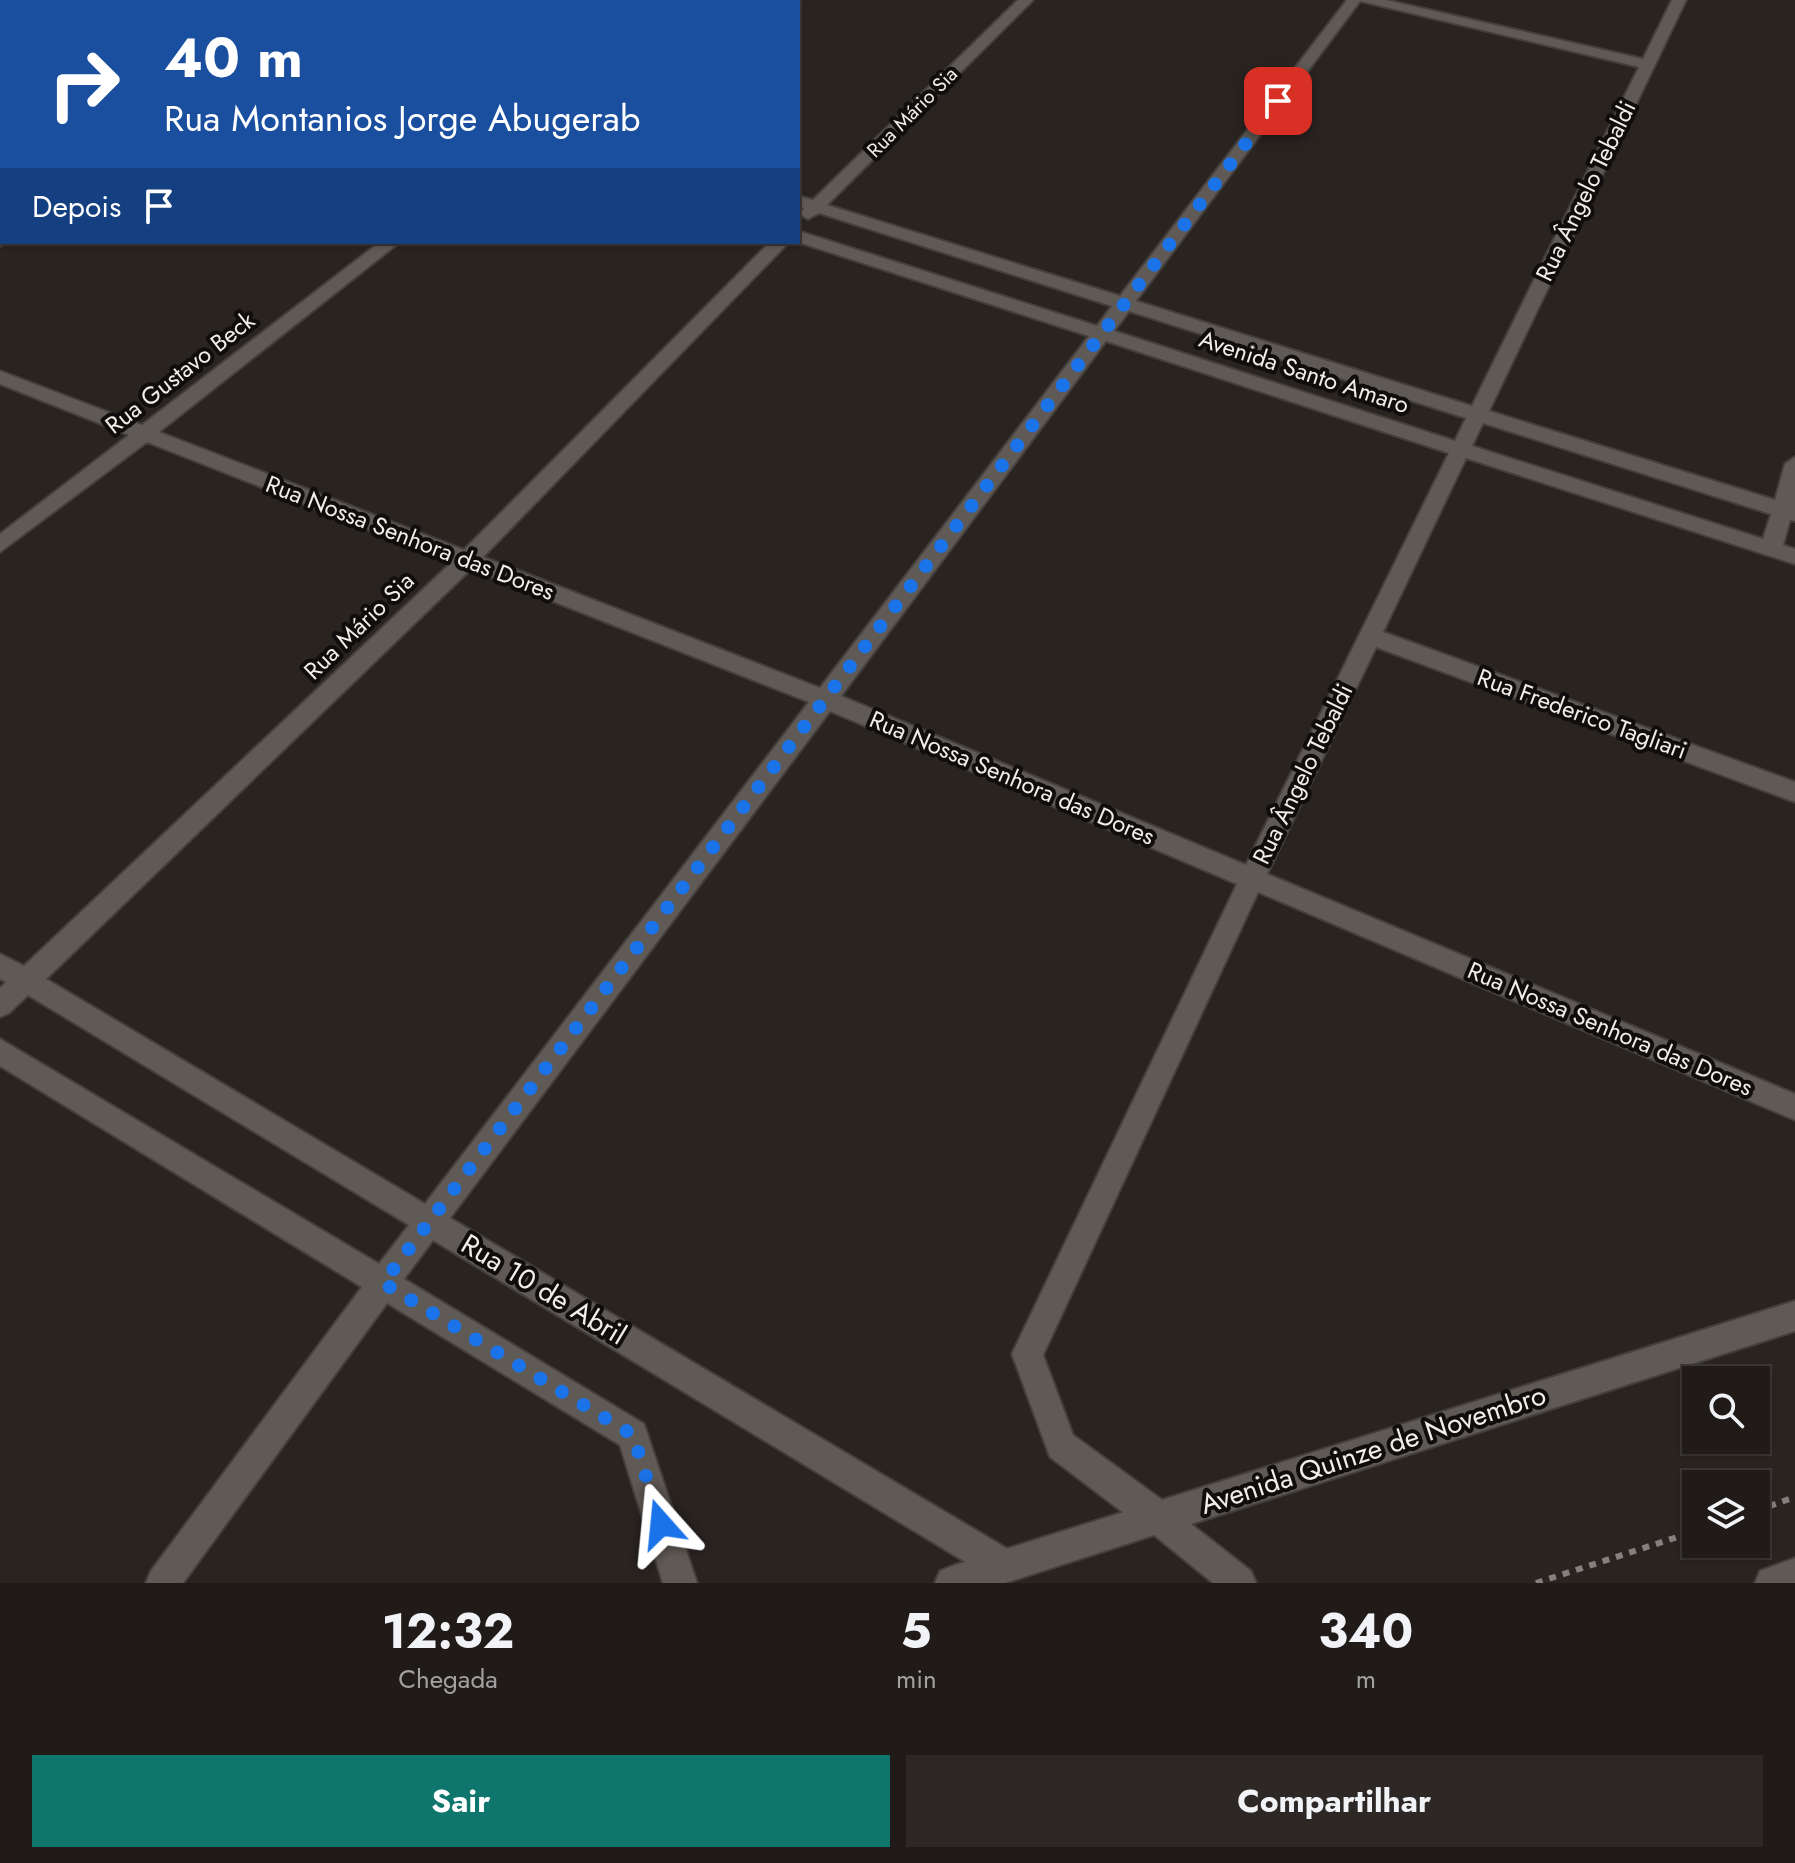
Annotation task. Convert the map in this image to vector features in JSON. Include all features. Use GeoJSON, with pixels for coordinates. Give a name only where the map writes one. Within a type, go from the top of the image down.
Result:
{"type":"FeatureCollection","features":[{"type":"Feature","properties":{"kind":"street","name":"Rua Mário Sia"},"geometry":{"type":"LineString","coordinates":[[807,204],[1026,0]]}},
{"type":"Feature","properties":{"kind":"street"},"geometry":{"type":"LineString","coordinates":[[163,1583],[383,1283],[1354,0]]}},
{"type":"Feature","properties":{"kind":"street"},"geometry":{"type":"LineString","coordinates":[[1367,0],[1648,65]]}},
{"type":"Feature","properties":{"kind":"street","name":"Rua Ângelo Tebaldi"},"geometry":{"type":"LineString","coordinates":[[1239,1583],[1061,1446],[1027,1354],[1252,879],[1679,0]]}},
{"type":"Feature","properties":{"kind":"street","name":"Avenida Santo Amaro"},"geometry":{"type":"LineString","coordinates":[[807,204],[1788,512]]}},
{"type":"Feature","properties":{"kind":"street","name":"Avenida Santo Amaro"},"geometry":{"type":"LineString","coordinates":[[800,237],[1795,557]]}},
{"type":"Feature","properties":{"kind":"street","name":"Rua Gustavo Beck"},"geometry":{"type":"LineString","coordinates":[[0,545],[388,244]]}},
{"type":"Feature","properties":{"kind":"street","name":"Rua Mário Sia"},"geometry":{"type":"LineString","coordinates":[[0,1005],[13,973],[467,560],[778,244]]}},
{"type":"Feature","properties":{"kind":"street","name":"Rua Nossa Senhora das Dores"},"geometry":{"type":"LineString","coordinates":[[0,377],[143,436],[825,699],[1795,1107]]}},
{"type":"Feature","properties":{"kind":"street"},"geometry":{"type":"LineString","coordinates":[[1771,549],[1788,512],[1795,464]]}},
{"type":"Feature","properties":{"kind":"street","name":"Rua Frederico Tagliari"},"geometry":{"type":"LineString","coordinates":[[1370,636],[1795,792]]}},
{"type":"Feature","properties":{"kind":"street","name":"Rua 10 de Abril"},"geometry":{"type":"LineString","coordinates":[[13,973],[1004,1566]]}},
{"type":"Feature","properties":{"kind":"street"},"geometry":{"type":"LineString","coordinates":[[0,1051],[633,1435],[680,1583]]}},
{"type":"Feature","properties":{"kind":"street","name":"Avenida Quinze de Novembro"},"geometry":{"type":"LineString","coordinates":[[952,1583],[1795,1316]]}},
{"type":"Feature","properties":{"kind":"street"},"geometry":{"type":"LineString","coordinates":[[1772,1583],[1795,1575]]}},
{"type":"Feature","properties":{"kind":"path"},"geometry":{"type":"LineString","coordinates":[[1770,1506],[1795,1497]]}},
{"type":"Feature","properties":{"kind":"path"},"geometry":{"type":"LineString","coordinates":[[1536,1583],[1682,1536]]}},
{"type":"Feature","properties":{"kind":"route"},"geometry":{"type":"LineString","coordinates":[[661,1524],[633,1435],[383,1283],[1278,101]]}}]}
